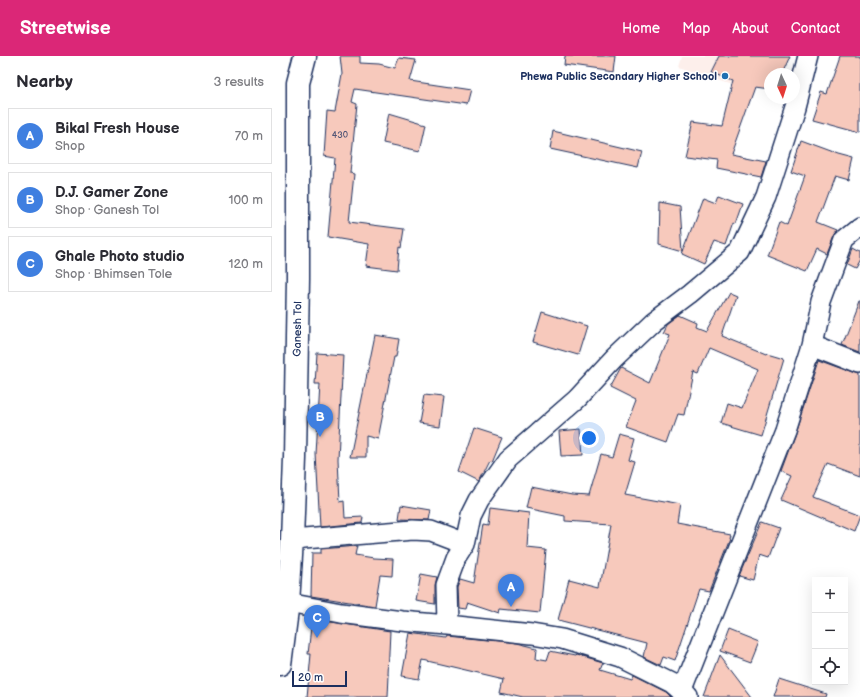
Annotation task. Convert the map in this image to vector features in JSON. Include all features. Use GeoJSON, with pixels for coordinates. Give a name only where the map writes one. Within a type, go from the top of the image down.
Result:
{"type":"FeatureCollection","features":[{"type":"Feature","properties":{"kind":"main road"},"geometry":{"type":"LineString","coordinates":[[288,56],[298,83]]}},
{"type":"Feature","properties":{"kind":"main road","name":"Ganesh Tol"},"geometry":{"type":"LineString","coordinates":[[280,664],[284,602],[292,540],[298,278],[298,83],[305,56]]}},
{"type":"Feature","properties":{"kind":"street"},"geometry":{"type":"LineString","coordinates":[[447,625],[446,585],[456,558],[465,544],[471,516],[479,500],[508,459],[577,398],[614,359],[654,321],[690,294],[740,252],[766,197],[795,107],[808,56]]}},
{"type":"Feature","properties":{"kind":"street"},"geometry":{"type":"LineString","coordinates":[[284,602],[341,613],[402,621],[532,634],[562,639],[620,657],[672,683],[685,694],[785,430],[812,345],[821,302],[844,240],[860,227]]}},
{"type":"Feature","properties":{"kind":"street"},"geometry":{"type":"LineString","coordinates":[[812,345],[860,364]]}},
{"type":"Feature","properties":{"kind":"street"},"geometry":{"type":"LineString","coordinates":[[292,540],[413,530],[431,531],[465,544]]}},
{"type":"Feature","properties":{"kind":"shaded area","name":"Phewa Public Secondary Higher School"},"geometry":{"type":"Polygon","coordinates":[[[682,56],[750,56],[738,87],[679,66],[682,56]]]}},
{"type":"Feature","properties":{"kind":"building"},"geometry":{"type":"Polygon","coordinates":[[[340,56],[360,56],[360,63],[379,64],[395,68],[399,58],[416,60],[410,81],[470,90],[466,105],[355,89],[352,102],[357,104],[350,173],[354,174],[349,222],[404,229],[401,248],[399,247],[397,270],[366,266],[369,244],[328,237],[335,158],[324,156],[327,111],[335,112],[342,74],[340,56]]]}},
{"type":"Feature","properties":{"kind":"building"},"geometry":{"type":"Polygon","coordinates":[[[565,56],[616,56],[614,72],[564,65],[565,56]]]}},
{"type":"Feature","properties":{"kind":"building"},"geometry":{"type":"Polygon","coordinates":[[[719,56],[790,56],[785,68],[764,68],[764,88],[755,87],[731,154],[766,161],[761,177],[716,168],[717,160],[685,156],[693,122],[722,126],[733,81],[711,72],[719,56]]]}},
{"type":"Feature","properties":{"kind":"building"},"geometry":{"type":"Polygon","coordinates":[[[840,56],[860,56],[860,132],[812,119],[821,92],[827,94],[840,56]]]}},
{"type":"Feature","properties":{"kind":"building"},"geometry":{"type":"Polygon","coordinates":[[[389,113],[426,124],[420,151],[383,143],[389,113]]]}},
{"type":"Feature","properties":{"kind":"building"},"geometry":{"type":"Polygon","coordinates":[[[553,131],[642,152],[638,168],[550,149],[553,131]]]}},
{"type":"Feature","properties":{"kind":"building"},"geometry":{"type":"Polygon","coordinates":[[[801,141],[854,159],[849,180],[835,176],[818,222],[838,230],[827,254],[817,249],[807,271],[767,255],[779,222],[787,226],[805,176],[791,171],[801,141]]]}},
{"type":"Feature","properties":{"kind":"building"},"geometry":{"type":"Polygon","coordinates":[[[719,195],[743,204],[736,224],[734,223],[726,246],[714,242],[704,264],[682,254],[703,198],[716,203],[719,195]]]}},
{"type":"Feature","properties":{"kind":"building"},"geometry":{"type":"Polygon","coordinates":[[[660,203],[680,207],[683,251],[659,244],[660,203]]]}},
{"type":"Feature","properties":{"kind":"building"},"geometry":{"type":"Polygon","coordinates":[[[853,249],[860,253],[860,260],[855,269],[847,265],[853,249]]]}},
{"type":"Feature","properties":{"kind":"building"},"geometry":{"type":"Polygon","coordinates":[[[729,292],[736,295],[722,336],[766,354],[784,358],[761,435],[721,423],[727,403],[742,408],[758,369],[709,348],[698,374],[693,372],[684,415],[678,414],[668,442],[626,427],[636,401],[610,388],[621,368],[650,383],[670,334],[664,332],[668,324],[680,315],[698,323],[697,327],[707,331],[729,292]]]}},
{"type":"Feature","properties":{"kind":"building"},"geometry":{"type":"Polygon","coordinates":[[[860,301],[860,352],[842,345],[860,301]]]}},
{"type":"Feature","properties":{"kind":"building"},"geometry":{"type":"Polygon","coordinates":[[[542,312],[587,326],[578,355],[533,342],[542,312]]]}},
{"type":"Feature","properties":{"kind":"building"},"geometry":{"type":"Polygon","coordinates":[[[375,335],[399,339],[396,357],[394,357],[378,439],[366,436],[366,457],[350,457],[375,335]]]}},
{"type":"Feature","properties":{"kind":"building"},"geometry":{"type":"Polygon","coordinates":[[[317,353],[343,355],[338,459],[340,502],[344,501],[345,518],[363,517],[362,523],[320,527],[316,454],[320,384],[315,384],[317,353]]]}},
{"type":"Feature","properties":{"kind":"building"},"geometry":{"type":"Polygon","coordinates":[[[819,360],[860,375],[860,476],[828,464],[813,497],[860,515],[854,531],[781,500],[792,476],[781,471],[819,360]]]}},
{"type":"Feature","properties":{"kind":"building"},"geometry":{"type":"Polygon","coordinates":[[[424,395],[444,397],[440,426],[419,423],[424,395]]]}},
{"type":"Feature","properties":{"kind":"building"},"geometry":{"type":"Polygon","coordinates":[[[474,428],[502,437],[492,461],[490,460],[479,482],[459,472],[474,428]]]}},
{"type":"Feature","properties":{"kind":"building"},"geometry":{"type":"Polygon","coordinates":[[[581,429],[583,455],[561,456],[559,431],[581,429]]]}},
{"type":"Feature","properties":{"kind":"building"},"geometry":{"type":"Polygon","coordinates":[[[619,434],[634,438],[628,460],[635,462],[625,495],[680,505],[677,524],[730,534],[730,538],[709,591],[699,589],[675,661],[664,657],[661,665],[644,657],[647,643],[558,620],[569,579],[600,587],[611,524],[565,521],[565,516],[526,508],[531,487],[572,495],[589,496],[601,454],[612,457],[619,434]]]}},
{"type":"Feature","properties":{"kind":"building"},"geometry":{"type":"Polygon","coordinates":[[[401,505],[431,510],[429,520],[399,519],[401,505]]]}},
{"type":"Feature","properties":{"kind":"building"},"geometry":{"type":"Polygon","coordinates":[[[490,508],[529,513],[527,548],[546,550],[540,613],[501,609],[500,613],[467,602],[465,609],[458,608],[457,587],[460,579],[474,583],[483,524],[488,525],[490,508]]]}},
{"type":"Feature","properties":{"kind":"building"},"geometry":{"type":"Polygon","coordinates":[[[762,522],[779,528],[768,558],[759,555],[753,580],[739,576],[762,522]]]}},
{"type":"Feature","properties":{"kind":"building"},"geometry":{"type":"Polygon","coordinates":[[[357,546],[355,555],[393,559],[392,576],[380,575],[375,606],[311,596],[312,553],[321,553],[321,549],[357,546]]]}},
{"type":"Feature","properties":{"kind":"building"},"geometry":{"type":"Polygon","coordinates":[[[421,574],[437,577],[435,585],[435,604],[416,601],[421,574]]]}},
{"type":"Feature","properties":{"kind":"building"},"geometry":{"type":"Polygon","coordinates":[[[312,619],[390,631],[388,697],[307,697],[311,654],[308,654],[312,619]]]}},
{"type":"Feature","properties":{"kind":"building"},"geometry":{"type":"Polygon","coordinates":[[[728,630],[758,642],[750,662],[720,651],[728,630]]]}},
{"type":"Feature","properties":{"kind":"building"},"geometry":{"type":"Polygon","coordinates":[[[410,633],[446,638],[447,636],[517,643],[537,648],[536,658],[547,660],[550,651],[576,655],[603,663],[600,670],[630,679],[632,675],[666,692],[671,697],[523,697],[501,692],[504,679],[423,660],[419,679],[402,676],[410,633]]]}},
{"type":"Feature","properties":{"kind":"building"},"geometry":{"type":"Polygon","coordinates":[[[720,655],[752,697],[704,697],[720,655]]]}},
{"type":"Feature","properties":{"kind":"building"},"geometry":{"type":"Polygon","coordinates":[[[779,679],[826,694],[825,697],[773,697],[779,679]]]}},
{"type":"Feature","properties":{"kind":"place","name":"Phewa Public Secondary Higher School"},"geometry":{"type":"Point","coordinates":[725,76]}},
{"type":"Feature","properties":{"kind":"place","name":"D.J. Gamer Zone"},"geometry":{"type":"Point","coordinates":[320,437]}},
{"type":"Feature","properties":{"kind":"place","name":"Bikal Fresh House"},"geometry":{"type":"Point","coordinates":[511,607]}},
{"type":"Feature","properties":{"kind":"place","name":"Ghale Photo studio"},"geometry":{"type":"Point","coordinates":[317,638]}}]}
